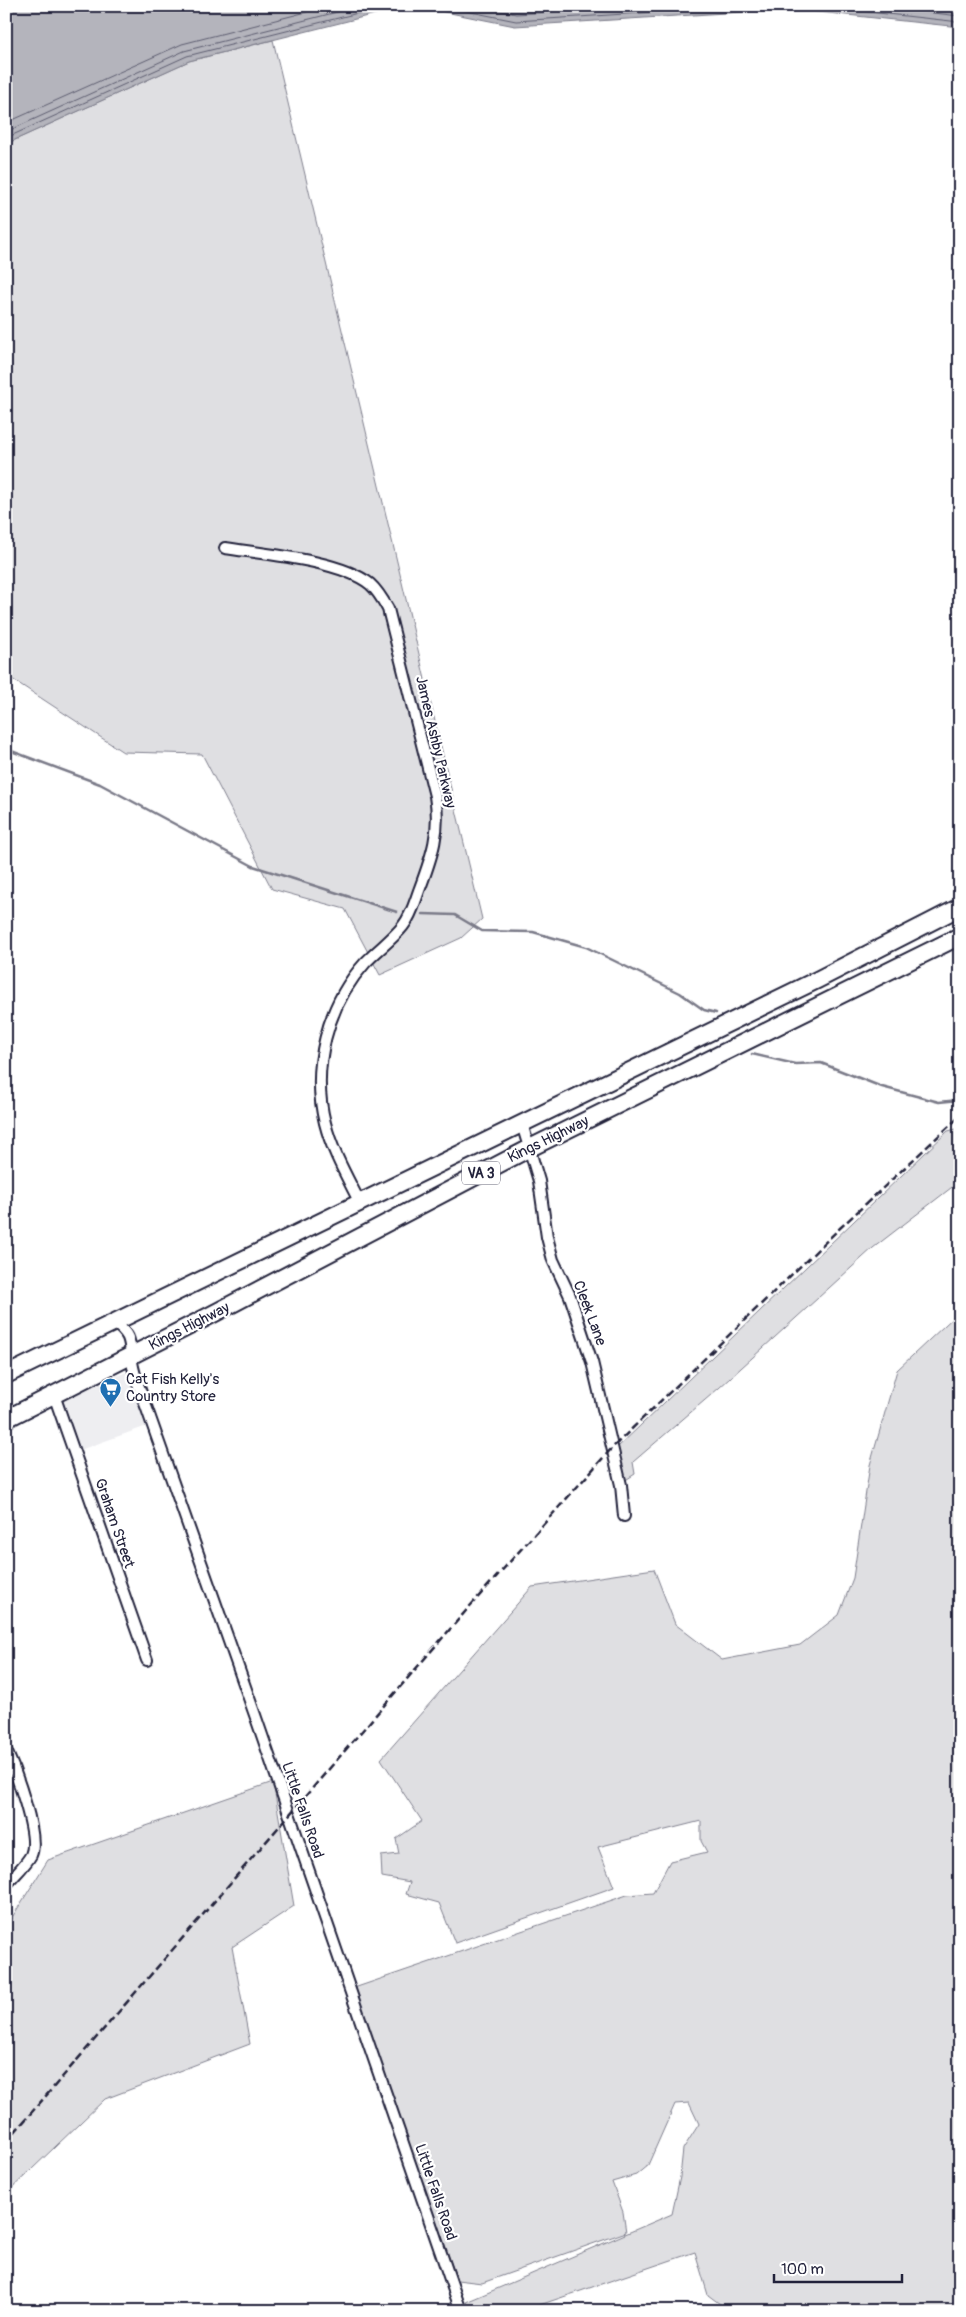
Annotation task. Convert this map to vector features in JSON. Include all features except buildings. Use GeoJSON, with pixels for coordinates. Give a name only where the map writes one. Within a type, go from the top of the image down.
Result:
{"type":"FeatureCollection","features":[{"type":"Feature","properties":{"kind":"highway","name":"Kings Highway"},"geometry":{"type":"LineString","coordinates":[[6,1375],[522,1124],[960,907]]}},
{"type":"Feature","properties":{"kind":"highway","name":"Kings Highway"},"geometry":{"type":"LineString","coordinates":[[6,1419],[132,1356],[530,1148],[960,936]]}},
{"type":"Feature","properties":{"kind":"street","name":"James Ashby Parkway"},"geometry":{"type":"LineString","coordinates":[[225,548],[321,564],[360,578],[377,591],[388,609],[435,796],[438,823],[434,850],[411,914],[398,932],[365,964],[345,991],[334,1012],[323,1048],[320,1085],[324,1122],[336,1154],[360,1203]]}},
{"type":"Feature","properties":{"kind":"street","name":"Cleek Lane"},"geometry":{"type":"LineString","coordinates":[[522,1124],[539,1181],[547,1237],[553,1260],[580,1321],[592,1362],[621,1485],[624,1516]]}},
{"type":"Feature","properties":{"kind":"street","name":"Little Falls Road"},"geometry":{"type":"LineString","coordinates":[[114,1323],[126,1334],[130,1341],[133,1368],[141,1392],[252,1706],[461,2311]]}},
{"type":"Feature","properties":{"kind":"street","name":"Graham Street"},"geometry":{"type":"LineString","coordinates":[[54,1395],[147,1660]]}},
{"type":"Feature","properties":{"kind":"street"},"geometry":{"type":"LineString","coordinates":[[6,1750],[21,1789],[34,1846],[27,1861],[6,1885]]}},
{"type":"Feature","properties":{"kind":"shaded area"},"geometry":{"type":"Polygon","coordinates":[[[273,40],[482,919],[461,938],[380,975],[345,909],[272,889],[202,754],[123,752],[6,675],[6,144],[189,61],[273,40]]]}},
{"type":"Feature","properties":{"kind":"shaded area"},"geometry":{"type":"Polygon","coordinates":[[[960,1128],[960,1181],[873,1248],[719,1388],[633,1462],[635,1474],[624,1481],[618,1447],[948,1131],[960,1128]]]}},
{"type":"Feature","properties":{"kind":"shaded area"},"geometry":{"type":"Polygon","coordinates":[[[960,1311],[960,2311],[723,2311],[720,2304],[708,2295],[695,2252],[522,2311],[474,2311],[466,2302],[672,2214],[680,2177],[683,2149],[699,2124],[689,2103],[675,2104],[648,2165],[636,2175],[612,2182],[623,2212],[626,2232],[482,2283],[457,2280],[354,1988],[627,1895],[653,1893],[670,1861],[707,1852],[701,1841],[701,1821],[598,1847],[614,1887],[455,1943],[439,1903],[406,1894],[410,1882],[382,1877],[381,1856],[399,1854],[396,1839],[422,1821],[381,1759],[532,1587],[654,1569],[675,1624],[722,1660],[800,1645],[839,1615],[853,1578],[870,1465],[897,1370],[960,1311]]]}},
{"type":"Feature","properties":{"kind":"shaded area"},"geometry":{"type":"Polygon","coordinates":[[[126,1372],[147,1426],[77,1451],[61,1401],[126,1372]]]}},
{"type":"Feature","properties":{"kind":"shaded area"},"geometry":{"type":"Polygon","coordinates":[[[273,1782],[294,1906],[232,1947],[250,2044],[105,2099],[6,2194],[6,1920],[11,1919],[48,1860],[273,1782]]]}},
{"type":"Feature","properties":{"kind":"water"},"geometry":{"type":"Polygon","coordinates":[[[6,6],[407,6],[189,61],[6,144],[6,6]]]}},
{"type":"Feature","properties":{"kind":"water"},"geometry":{"type":"Polygon","coordinates":[[[415,6],[960,6],[960,27],[790,9],[515,26],[415,6]]]}},
{"type":"Feature","properties":{"kind":"waterway"},"geometry":{"type":"LineString","coordinates":[[6,749],[100,784],[253,866],[397,912]]}},
{"type":"Feature","properties":{"kind":"waterway"},"geometry":{"type":"LineString","coordinates":[[423,914],[455,915],[482,931],[533,932],[586,947],[680,993],[704,1010],[716,1013]]}},
{"type":"Feature","properties":{"kind":"waterway"},"geometry":{"type":"LineString","coordinates":[[752,1054],[795,1064],[821,1063],[882,1087],[939,1102],[959,1100]]}},
{"type":"Feature","properties":{"kind":"railway"},"geometry":{"type":"LineString","coordinates":[[6,2142],[471,1605],[612,1448],[840,1228],[960,1116]]}},
{"type":"Feature","properties":{"kind":"place","name":"Cat Fish Kelly's Country Store"},"geometry":{"type":"Point","coordinates":[110,1407]}}]}
